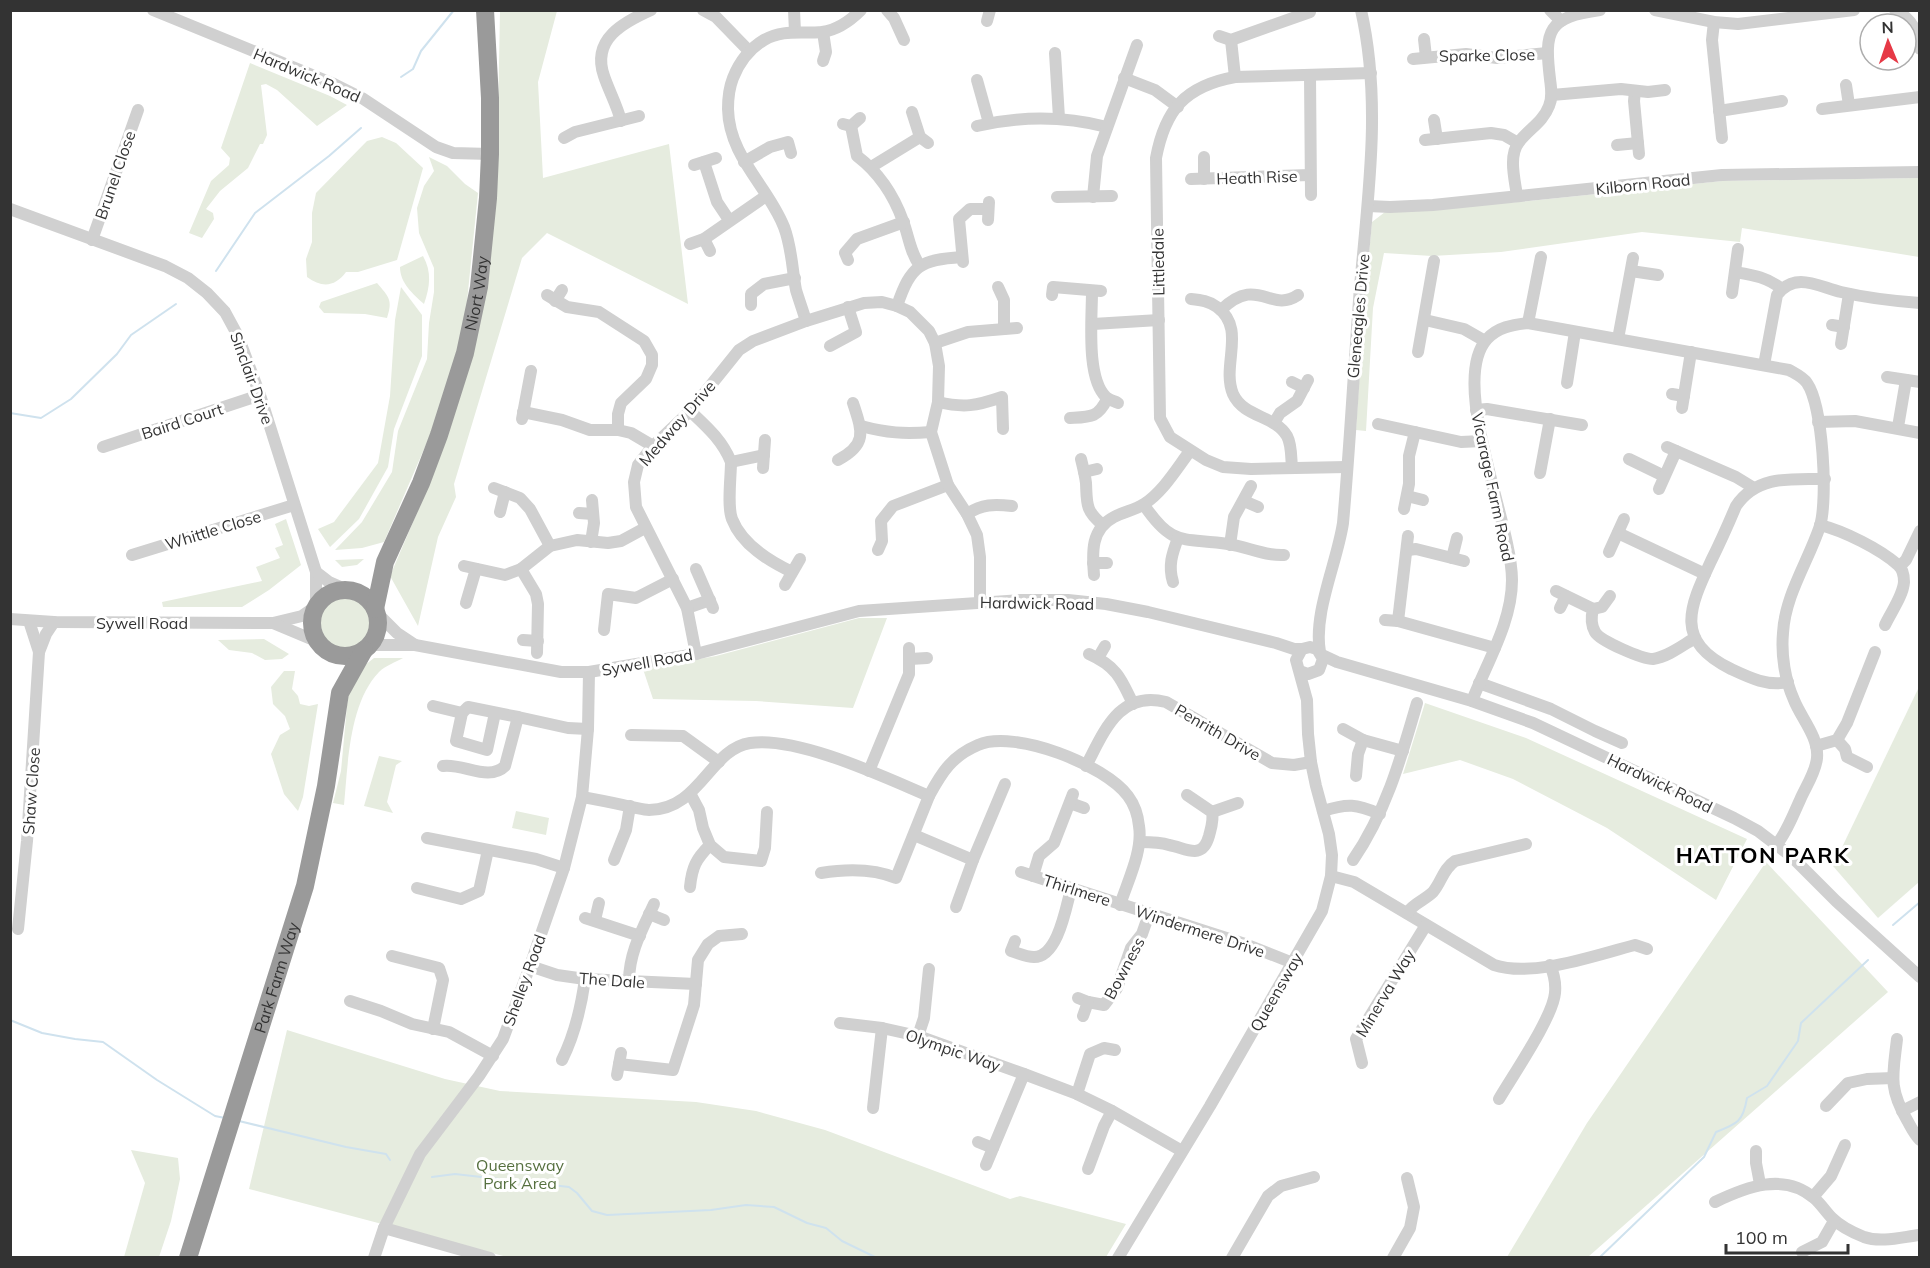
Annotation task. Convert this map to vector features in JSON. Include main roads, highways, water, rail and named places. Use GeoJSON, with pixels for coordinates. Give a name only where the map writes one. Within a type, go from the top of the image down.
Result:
{"type":"FeatureCollection","features":[{"type":"Feature","properties":{"kind":"highway","name":"Niort Way"},"geometry":{"type":"LineString","coordinates":[[376,611],[385,562],[439,435],[465,353],[479,287],[489,198],[490,154],[490,98],[485,10]]}},
{"type":"Feature","properties":{"kind":"highway","name":"Niort Way"},"geometry":{"type":"LineString","coordinates":[[346,589],[369,578],[385,562]]}},
{"type":"Feature","properties":{"kind":"highway"},"geometry":{"type":"LineString","coordinates":[[346,589],[364,595],[376,611],[378,627],[367,647],[346,656],[322,647],[311,624],[315,606],[329,593],[346,589]]}},
{"type":"Feature","properties":{"kind":"highway","name":"Park Farm Way"},"geometry":{"type":"LineString","coordinates":[[188,1257],[305,886],[326,786],[340,693],[336,670],[322,647]]}},
{"type":"Feature","properties":{"kind":"highway","name":"Park Farm Way"},"geometry":{"type":"LineString","coordinates":[[340,693],[367,647]]}},
{"type":"Feature","properties":{"kind":"waterway"},"geometry":{"type":"LineString","coordinates":[[401,77],[413,69],[421,51],[454,10]]}},
{"type":"Feature","properties":{"kind":"waterway"},"geometry":{"type":"LineString","coordinates":[[216,271],[255,213],[329,156],[361,128]]}},
{"type":"Feature","properties":{"kind":"waterway"},"geometry":{"type":"LineString","coordinates":[[10,413],[41,418],[71,399],[117,354],[131,335],[176,304]]}},
{"type":"Feature","properties":{"kind":"waterway"},"geometry":{"type":"LineString","coordinates":[[1893,925],[1920,902]]}},
{"type":"Feature","properties":{"kind":"waterway"},"geometry":{"type":"LineString","coordinates":[[1599,1258],[1704,1157],[1716,1132],[1738,1121],[1747,1098],[1767,1086],[1798,1041],[1801,1023],[1868,960]]}},
{"type":"Feature","properties":{"kind":"waterway"},"geometry":{"type":"LineString","coordinates":[[10,1020],[42,1033],[103,1042],[157,1080],[215,1116],[225,1118]]}},
{"type":"Feature","properties":{"kind":"waterway"},"geometry":{"type":"LineString","coordinates":[[239,1121],[346,1147],[386,1154],[390,1160]]}},
{"type":"Feature","properties":{"kind":"waterway"},"geometry":{"type":"LineString","coordinates":[[432,1177],[455,1174],[569,1187],[592,1211],[607,1215],[711,1210],[746,1205],[774,1207],[807,1223],[826,1228],[842,1241],[877,1258]]}},
{"type":"Feature","properties":{"kind":"district","name":"HATTON PARK"},"geometry":{"type":"Point","coordinates":[1763,855]}},
{"type":"Feature","properties":{"kind":"park label","name":"Queensway Park Area"},"geometry":{"type":"Point","coordinates":[520,1174]}}]}
